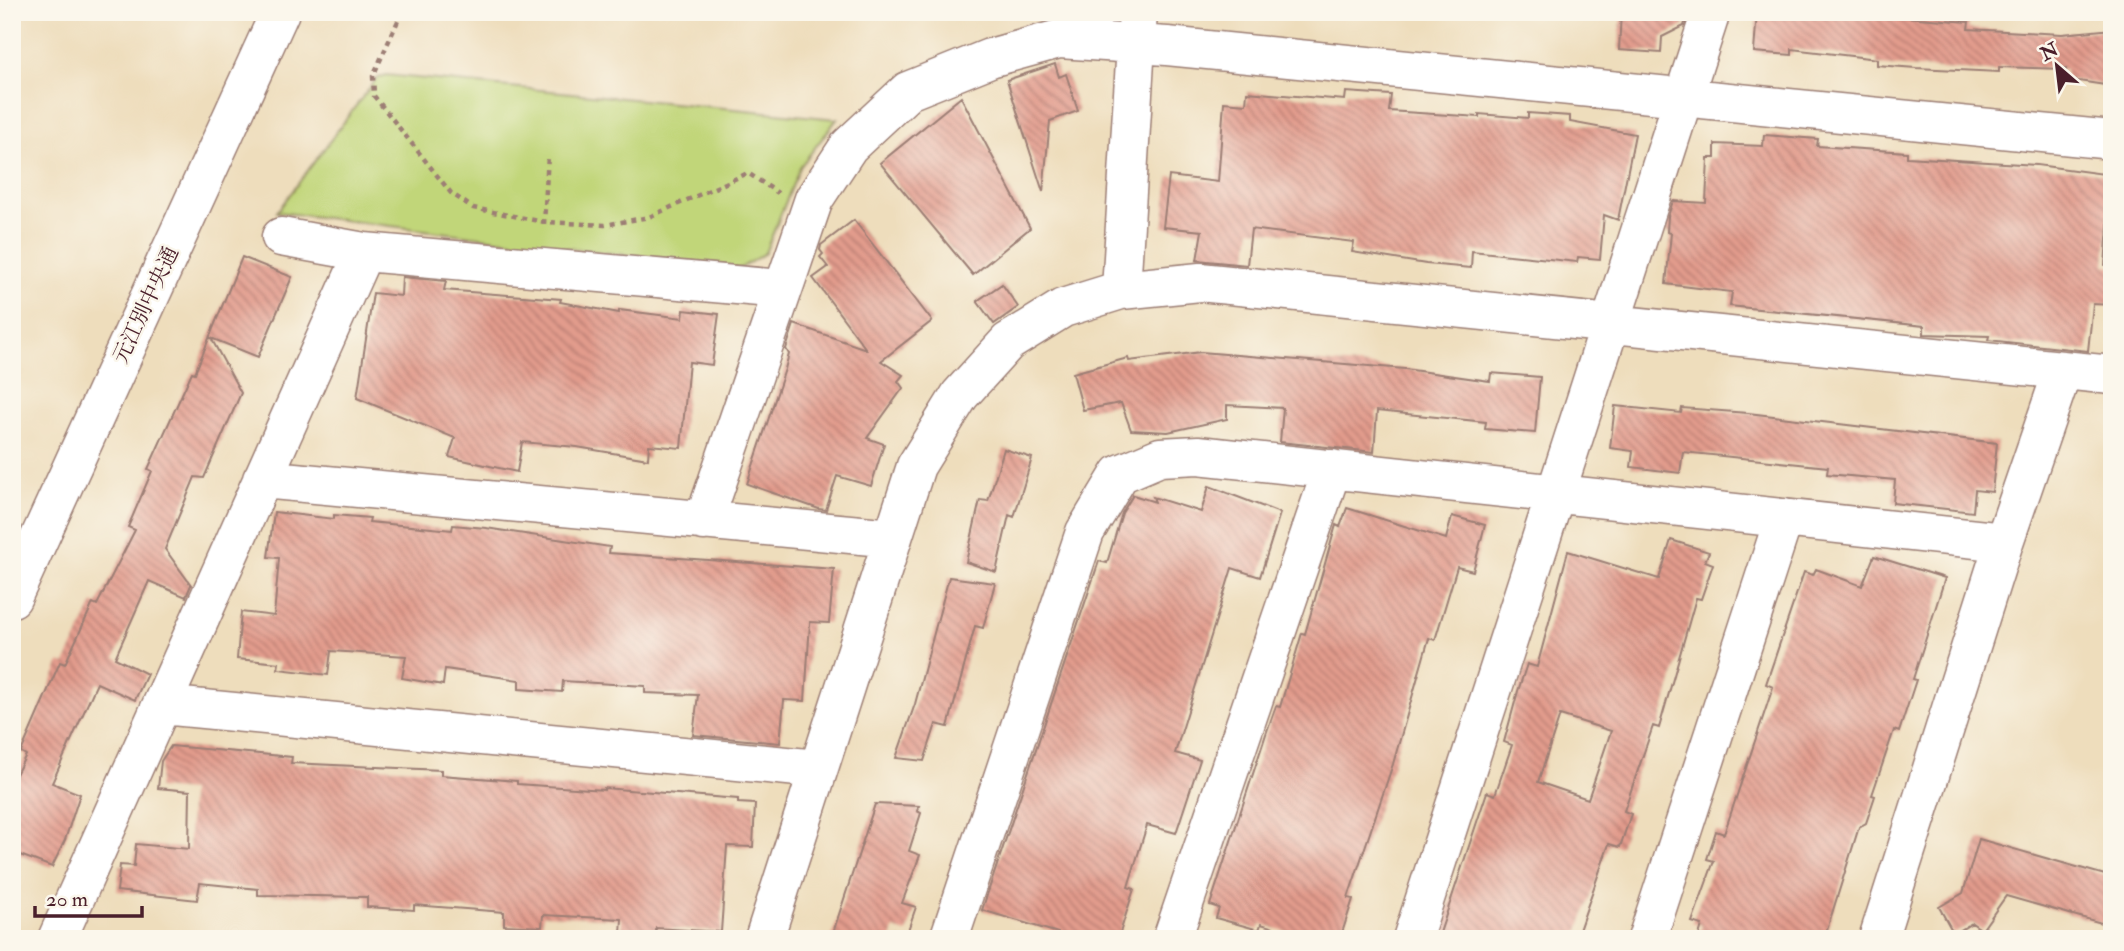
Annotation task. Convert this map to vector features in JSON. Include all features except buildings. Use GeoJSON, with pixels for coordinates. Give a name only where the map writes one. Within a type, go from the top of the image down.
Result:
{"type":"FeatureCollection","features":[{"type":"Feature","properties":{"kind":"street","name":"元江別中央通"},"geometry":{"type":"LineString","coordinates":[[12,598],[280,12]]}},
{"type":"Feature","properties":{"kind":"street"},"geometry":{"type":"LineString","coordinates":[[1412,939],[1710,12]]}},
{"type":"Feature","properties":{"kind":"street"},"geometry":{"type":"LineString","coordinates":[[1121,290],[1137,28]]}},
{"type":"Feature","properties":{"kind":"street"},"geometry":{"type":"LineString","coordinates":[[704,521],[781,289],[814,199],[849,146],[908,91],[990,58],[1059,39],[1137,28],[1682,97],[2112,140]]}},
{"type":"Feature","properties":{"kind":"street"},"geometry":{"type":"LineString","coordinates":[[281,237],[364,251],[781,289]]}},
{"type":"Feature","properties":{"kind":"street"},"geometry":{"type":"LineString","coordinates":[[57,939],[364,251]]}},
{"type":"Feature","properties":{"kind":"street"},"geometry":{"type":"LineString","coordinates":[[764,939],[916,466],[960,395],[1008,342],[1063,308],[1121,290],[1200,282],[2112,375]]}},
{"type":"Feature","properties":{"kind":"street"},"geometry":{"type":"LineString","coordinates":[[1878,939],[2004,542],[2063,370]]}},
{"type":"Feature","properties":{"kind":"street"},"geometry":{"type":"LineString","coordinates":[[949,939],[1085,532],[1120,474],[1160,457],[1198,454],[2004,542]]}},
{"type":"Feature","properties":{"kind":"street"},"geometry":{"type":"LineString","coordinates":[[1172,939],[1332,469]]}},
{"type":"Feature","properties":{"kind":"street"},"geometry":{"type":"LineString","coordinates":[[262,479],[893,538]]}},
{"type":"Feature","properties":{"kind":"street"},"geometry":{"type":"LineString","coordinates":[[1647,939],[1784,518]]}},
{"type":"Feature","properties":{"kind":"street"},"geometry":{"type":"LineString","coordinates":[[162,705],[818,769]]}},
{"type":"Feature","properties":{"kind":"path"},"geometry":{"type":"LineString","coordinates":[[402,12],[373,76],[373,96],[451,193],[473,208],[544,222],[605,225],[649,217],[748,173],[783,195]]}},
{"type":"Feature","properties":{"kind":"path"},"geometry":{"type":"LineString","coordinates":[[544,222],[548,155]]}},
{"type":"Feature","properties":{"kind":"green space"},"geometry":{"type":"Polygon","coordinates":[[[386,75],[837,119],[800,167],[765,253],[739,269],[277,212],[376,79],[386,75]]]}}]}
